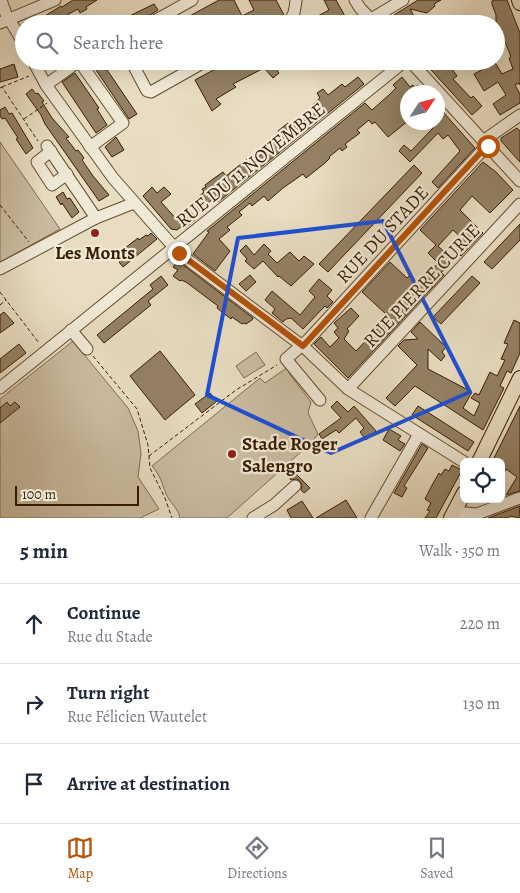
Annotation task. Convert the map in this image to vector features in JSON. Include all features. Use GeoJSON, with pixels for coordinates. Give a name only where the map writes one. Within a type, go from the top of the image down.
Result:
{"type":"FeatureCollection","features":[{"type":"Feature","properties":{"kind":"main road"},"geometry":{"type":"LineString","coordinates":[[481,458],[520,378]]}},
{"type":"Feature","properties":{"kind":"main road"},"geometry":{"type":"LineString","coordinates":[[453,515],[460,501]]}},
{"type":"Feature","properties":{"kind":"street"},"geometry":{"type":"LineString","coordinates":[[1,0],[6,14],[5,22],[15,34]]}},
{"type":"Feature","properties":{"kind":"street"},"geometry":{"type":"LineString","coordinates":[[21,15],[55,0]]}},
{"type":"Feature","properties":{"kind":"street"},"geometry":{"type":"LineString","coordinates":[[165,15],[192,0]]}},
{"type":"Feature","properties":{"kind":"street"},"geometry":{"type":"LineString","coordinates":[[293,15],[296,0]]}},
{"type":"Feature","properties":{"kind":"street"},"geometry":{"type":"LineString","coordinates":[[355,0],[367,15]]}},
{"type":"Feature","properties":{"kind":"street"},"geometry":{"type":"LineString","coordinates":[[383,15],[403,0]]}},
{"type":"Feature","properties":{"kind":"street"},"geometry":{"type":"LineString","coordinates":[[38,70],[46,85],[112,178],[174,248],[303,346],[348,389],[460,460]]}},
{"type":"Feature","properties":{"kind":"street"},"geometry":{"type":"LineString","coordinates":[[46,85],[67,70]]}},
{"type":"Feature","properties":{"kind":"street"},"geometry":{"type":"LineString","coordinates":[[85,70],[123,123],[90,147]]}},
{"type":"Feature","properties":{"kind":"street"},"geometry":{"type":"LineString","coordinates":[[136,70],[147,91],[151,92],[190,70]]}},
{"type":"Feature","properties":{"kind":"street","name":"RUE DU 11 NOVEMBRE"},"geometry":{"type":"LineString","coordinates":[[0,388],[394,70]]}},
{"type":"Feature","properties":{"kind":"street"},"geometry":{"type":"LineString","coordinates":[[418,70],[520,181]]}},
{"type":"Feature","properties":{"kind":"street","name":"RUE DU STADE"},"geometry":{"type":"LineString","coordinates":[[303,346],[481,152],[485,143],[520,115]]}},
{"type":"Feature","properties":{"kind":"street"},"geometry":{"type":"LineString","coordinates":[[67,174],[52,185],[37,162],[49,149],[67,174],[96,218]]}},
{"type":"Feature","properties":{"kind":"street"},"geometry":{"type":"LineString","coordinates":[[0,269],[96,218],[134,202]]}},
{"type":"Feature","properties":{"kind":"street","name":"RUE PIERRE CURIE"},"geometry":{"type":"LineString","coordinates":[[348,389],[520,204]]}},
{"type":"Feature","properties":{"kind":"street"},"geometry":{"type":"LineString","coordinates":[[71,330],[85,347]]}},
{"type":"Feature","properties":{"kind":"street"},"geometry":{"type":"LineString","coordinates":[[303,346],[286,359],[320,400]]}},
{"type":"Feature","properties":{"kind":"street"},"geometry":{"type":"LineString","coordinates":[[371,518],[419,434]]}},
{"type":"Feature","properties":{"kind":"street"},"geometry":{"type":"LineString","coordinates":[[252,518],[274,505],[295,486]]}},
{"type":"Feature","properties":{"kind":"street"},"geometry":{"type":"LineString","coordinates":[[453,515],[477,514],[520,498]]}},
{"type":"Feature","properties":{"kind":"path"},"geometry":{"type":"LineString","coordinates":[[10,99],[1,87],[39,73]]}},
{"type":"Feature","properties":{"kind":"path"},"geometry":{"type":"LineString","coordinates":[[24,120],[55,98]]}},
{"type":"Feature","properties":{"kind":"path"},"geometry":{"type":"LineString","coordinates":[[0,205],[30,243]]}},
{"type":"Feature","properties":{"kind":"path"},"geometry":{"type":"LineString","coordinates":[[0,292],[45,351]]}},
{"type":"Feature","properties":{"kind":"path"},"geometry":{"type":"LineString","coordinates":[[0,305],[6,300]]}},
{"type":"Feature","properties":{"kind":"path"},"geometry":{"type":"LineString","coordinates":[[85,347],[137,408],[148,444],[150,468],[165,498],[172,518]]}},
{"type":"Feature","properties":{"kind":"path"},"geometry":{"type":"LineString","coordinates":[[149,456],[236,390],[286,359]]}},
{"type":"Feature","properties":{"kind":"highlighted area"},"geometry":{"type":"Polygon","coordinates":[[[383,221],[470,392],[331,453],[207,395],[238,238],[383,221]]]}},
{"type":"Feature","properties":{"kind":"shaded area"},"geometry":{"type":"Polygon","coordinates":[[[0,142],[60,229],[0,262],[0,142]]]}},
{"type":"Feature","properties":{"kind":"shaded area"},"geometry":{"type":"Polygon","coordinates":[[[73,341],[128,408],[138,431],[141,453],[138,477],[159,509],[140,518],[0,518],[0,399],[73,341]]]}},
{"type":"Feature","properties":{"kind":"shaded area"},"geometry":{"type":"Polygon","coordinates":[[[256,352],[265,365],[244,378],[236,366],[256,352]]]}},
{"type":"Feature","properties":{"kind":"shaded area","name":"Stade Roger Salengro"},"geometry":{"type":"Polygon","coordinates":[[[288,367],[289,373],[311,402],[308,413],[318,434],[312,442],[227,518],[180,518],[178,511],[166,494],[159,476],[152,466],[260,378],[265,383],[288,367]]]}},
{"type":"Feature","properties":{"kind":"building"},"geometry":{"type":"Polygon","coordinates":[[[73,0],[97,0],[80,13],[78,9],[67,15],[46,15],[73,0]]]}},
{"type":"Feature","properties":{"kind":"building"},"geometry":{"type":"Polygon","coordinates":[[[219,0],[234,0],[242,15],[192,15],[219,0]]]}},
{"type":"Feature","properties":{"kind":"building"},"geometry":{"type":"Polygon","coordinates":[[[249,0],[276,0],[284,15],[244,15],[254,10],[249,0]]]}},
{"type":"Feature","properties":{"kind":"building"},"geometry":{"type":"Polygon","coordinates":[[[324,0],[336,0],[344,15],[320,15],[329,10],[324,0]]]}},
{"type":"Feature","properties":{"kind":"building"},"geometry":{"type":"Polygon","coordinates":[[[418,0],[441,0],[434,4],[435,6],[427,13],[410,9],[413,15],[394,15],[418,0]]]}},
{"type":"Feature","properties":{"kind":"building"},"geometry":{"type":"Polygon","coordinates":[[[507,0],[520,33],[520,85],[519,83],[515,85],[520,94],[520,103],[500,115],[493,104],[506,95],[498,82],[484,91],[474,74],[481,70],[500,70],[502,74],[513,69],[509,58],[511,57],[505,42],[505,15],[496,15],[492,1],[507,0]]]}},
{"type":"Feature","properties":{"kind":"building"},"geometry":{"type":"Polygon","coordinates":[[[154,4],[158,10],[150,15],[131,15],[154,4]]]}},
{"type":"Feature","properties":{"kind":"building"},"geometry":{"type":"Polygon","coordinates":[[[14,64],[18,77],[0,82],[0,69],[14,64]]]}},
{"type":"Feature","properties":{"kind":"building"},"geometry":{"type":"Polygon","coordinates":[[[96,70],[107,70],[137,114],[129,119],[96,70]]]}},
{"type":"Feature","properties":{"kind":"building"},"geometry":{"type":"Polygon","coordinates":[[[213,70],[260,70],[233,84],[236,87],[216,99],[221,104],[212,111],[195,80],[213,70]]]}},
{"type":"Feature","properties":{"kind":"building"},"geometry":{"type":"Polygon","coordinates":[[[266,70],[277,70],[279,73],[273,78],[266,70]]]}},
{"type":"Feature","properties":{"kind":"building"},"geometry":{"type":"Polygon","coordinates":[[[431,70],[453,70],[457,76],[453,79],[471,98],[473,96],[482,106],[472,115],[431,70]]]}},
{"type":"Feature","properties":{"kind":"building"},"geometry":{"type":"Polygon","coordinates":[[[75,73],[99,108],[97,109],[107,125],[96,133],[62,82],[75,73]]]}},
{"type":"Feature","properties":{"kind":"building"},"geometry":{"type":"Polygon","coordinates":[[[358,77],[364,84],[218,202],[214,198],[196,213],[189,205],[204,192],[202,189],[206,187],[205,185],[223,172],[226,176],[251,156],[255,160],[266,150],[264,148],[280,134],[278,131],[288,123],[292,127],[303,115],[315,108],[312,105],[320,98],[317,93],[323,89],[328,95],[342,84],[345,87],[358,77]]]}},
{"type":"Feature","properties":{"kind":"building"},"geometry":{"type":"Polygon","coordinates":[[[402,77],[408,85],[400,85],[400,127],[388,137],[375,122],[372,124],[369,120],[357,130],[360,133],[345,144],[347,147],[342,151],[340,148],[306,178],[303,174],[268,201],[264,196],[252,206],[250,203],[239,212],[242,215],[227,227],[230,230],[219,239],[230,251],[215,271],[193,254],[209,232],[207,231],[365,103],[372,110],[396,88],[393,85],[402,77]]]}},
{"type":"Feature","properties":{"kind":"building"},"geometry":{"type":"Polygon","coordinates":[[[32,89],[44,101],[42,102],[52,118],[69,137],[66,138],[76,151],[78,150],[84,158],[82,160],[93,176],[109,195],[99,201],[26,94],[32,89]]]}},
{"type":"Feature","properties":{"kind":"building"},"geometry":{"type":"Polygon","coordinates":[[[5,107],[9,114],[12,113],[33,148],[26,154],[5,118],[2,119],[0,116],[0,110],[5,107]]]}},
{"type":"Feature","properties":{"kind":"building"},"geometry":{"type":"Polygon","coordinates":[[[445,114],[475,148],[438,188],[432,182],[460,151],[448,135],[443,139],[438,133],[410,162],[399,151],[404,145],[411,151],[431,130],[445,130],[445,114]]]}},
{"type":"Feature","properties":{"kind":"building"},"geometry":{"type":"Polygon","coordinates":[[[517,128],[520,131],[520,162],[501,141],[501,138],[517,128]]]}},
{"type":"Feature","properties":{"kind":"building"},"geometry":{"type":"Polygon","coordinates":[[[116,137],[124,150],[112,157],[105,147],[116,137]]]}},
{"type":"Feature","properties":{"kind":"building"},"geometry":{"type":"Polygon","coordinates":[[[483,162],[496,172],[513,190],[490,213],[472,196],[460,210],[483,233],[461,256],[456,251],[461,246],[459,243],[463,239],[453,230],[438,246],[453,260],[441,273],[444,275],[348,378],[314,344],[321,337],[330,347],[339,338],[334,332],[338,328],[334,323],[351,308],[359,316],[347,329],[349,331],[344,339],[356,351],[379,327],[377,325],[387,315],[362,292],[390,262],[407,278],[410,275],[419,284],[430,273],[438,263],[428,253],[436,245],[420,230],[483,162]]]}},
{"type":"Feature","properties":{"kind":"building"},"geometry":{"type":"Polygon","coordinates":[[[414,165],[422,173],[328,272],[319,264],[414,165]]]}},
{"type":"Feature","properties":{"kind":"building"},"geometry":{"type":"Polygon","coordinates":[[[152,187],[157,193],[164,187],[171,194],[161,202],[179,222],[191,212],[196,219],[184,229],[182,226],[177,230],[171,229],[143,196],[152,187]]]}},
{"type":"Feature","properties":{"kind":"building"},"geometry":{"type":"Polygon","coordinates":[[[63,192],[67,199],[70,198],[79,212],[72,218],[56,197],[63,192]]]}},
{"type":"Feature","properties":{"kind":"building"},"geometry":{"type":"Polygon","coordinates":[[[520,224],[520,240],[492,269],[484,262],[520,224]]]}},
{"type":"Feature","properties":{"kind":"building"},"geometry":{"type":"Polygon","coordinates":[[[151,233],[157,239],[123,267],[119,262],[130,254],[125,248],[138,238],[139,240],[151,233]]]}},
{"type":"Feature","properties":{"kind":"building"},"geometry":{"type":"Polygon","coordinates":[[[264,244],[271,251],[268,254],[277,263],[290,252],[299,261],[304,256],[314,264],[291,286],[278,277],[263,261],[254,269],[245,261],[247,259],[240,251],[246,245],[254,255],[264,244]]]}},
{"type":"Feature","properties":{"kind":"building"},"geometry":{"type":"Polygon","coordinates":[[[178,261],[253,318],[252,320],[242,324],[232,317],[231,319],[217,308],[218,306],[186,282],[180,281],[173,276],[178,270],[173,267],[178,261]]]}},
{"type":"Feature","properties":{"kind":"building"},"geometry":{"type":"Polygon","coordinates":[[[250,275],[256,282],[246,291],[239,284],[250,275]]]}},
{"type":"Feature","properties":{"kind":"building"},"geometry":{"type":"Polygon","coordinates":[[[161,276],[168,285],[148,301],[151,305],[104,343],[97,335],[153,289],[150,285],[161,276]]]}},
{"type":"Feature","properties":{"kind":"building"},"geometry":{"type":"Polygon","coordinates":[[[472,276],[480,283],[441,324],[433,317],[472,276]]]}},
{"type":"Feature","properties":{"kind":"building"},"geometry":{"type":"Polygon","coordinates":[[[319,279],[332,290],[327,296],[333,302],[327,308],[325,306],[303,329],[291,318],[283,322],[272,313],[275,309],[265,300],[272,291],[300,315],[315,297],[309,291],[319,279]]]}},
{"type":"Feature","properties":{"kind":"building"},"geometry":{"type":"Polygon","coordinates":[[[4,312],[14,323],[0,333],[0,315],[4,312]]]}},
{"type":"Feature","properties":{"kind":"building"},"geometry":{"type":"Polygon","coordinates":[[[514,320],[520,323],[520,353],[511,373],[507,371],[500,386],[504,388],[483,430],[415,386],[395,406],[386,398],[417,365],[398,346],[404,340],[418,339],[411,332],[420,322],[446,347],[442,352],[445,356],[441,361],[428,349],[428,369],[472,392],[463,408],[474,416],[480,403],[471,398],[475,393],[479,395],[490,372],[497,376],[505,360],[501,359],[508,344],[504,343],[514,320]]]}},
{"type":"Feature","properties":{"kind":"building"},"geometry":{"type":"Polygon","coordinates":[[[19,344],[26,353],[0,373],[0,359],[19,344]]]}},
{"type":"Feature","properties":{"kind":"building"},"geometry":{"type":"Polygon","coordinates":[[[160,351],[195,395],[165,420],[130,376],[160,351]]]}},
{"type":"Feature","properties":{"kind":"building"},"geometry":{"type":"Polygon","coordinates":[[[210,393],[217,401],[202,413],[195,404],[210,393]]]}},
{"type":"Feature","properties":{"kind":"building"},"geometry":{"type":"Polygon","coordinates":[[[337,401],[348,412],[354,406],[376,431],[366,440],[360,432],[364,428],[356,418],[339,433],[336,430],[322,439],[319,434],[341,418],[331,407],[337,401]]]}},
{"type":"Feature","properties":{"kind":"building"},"geometry":{"type":"Polygon","coordinates":[[[7,402],[10,406],[15,402],[20,407],[0,423],[0,408],[7,402]]]}},
{"type":"Feature","properties":{"kind":"building"},"geometry":{"type":"Polygon","coordinates":[[[418,406],[474,442],[468,451],[412,415],[418,406]]]}},
{"type":"Feature","properties":{"kind":"building"},"geometry":{"type":"Polygon","coordinates":[[[520,406],[520,491],[506,495],[517,477],[506,469],[505,471],[505,458],[494,458],[520,406]]]}},
{"type":"Feature","properties":{"kind":"building"},"geometry":{"type":"Polygon","coordinates":[[[389,429],[401,436],[398,440],[405,444],[400,451],[383,440],[389,429]]]}},
{"type":"Feature","properties":{"kind":"building"},"geometry":{"type":"Polygon","coordinates":[[[422,444],[428,448],[404,486],[407,488],[402,497],[394,493],[422,444]]]}},
{"type":"Feature","properties":{"kind":"building"},"geometry":{"type":"Polygon","coordinates":[[[452,465],[460,469],[460,474],[436,518],[425,518],[430,511],[427,510],[431,503],[425,499],[431,487],[439,473],[441,475],[445,469],[449,471],[452,465]]]}},
{"type":"Feature","properties":{"kind":"building"},"geometry":{"type":"Polygon","coordinates":[[[291,469],[310,488],[304,493],[301,490],[302,485],[300,481],[297,479],[291,480],[286,474],[291,469]]]}},
{"type":"Feature","properties":{"kind":"building"},"geometry":{"type":"Polygon","coordinates":[[[346,500],[357,518],[316,518],[346,500]]]}},
{"type":"Feature","properties":{"kind":"building"},"geometry":{"type":"Polygon","coordinates":[[[302,501],[313,518],[291,518],[287,510],[302,501]]]}},
{"type":"Feature","properties":{"kind":"building"},"geometry":{"type":"Polygon","coordinates":[[[520,506],[519,518],[511,516],[507,518],[488,518],[520,506]]]}},
{"type":"Feature","properties":{"kind":"place","name":"Les Monts"},"geometry":{"type":"Point","coordinates":[95,233]}},
{"type":"Feature","properties":{"kind":"place","name":"Stade Roger Salengro"},"geometry":{"type":"Point","coordinates":[232,454]}},
{"type":"Feature","properties":{"kind":"route"},"geometry":{"type":"LineString","coordinates":[[179,253],[303,346],[481,152],[486,144],[488,146]]}}]}
